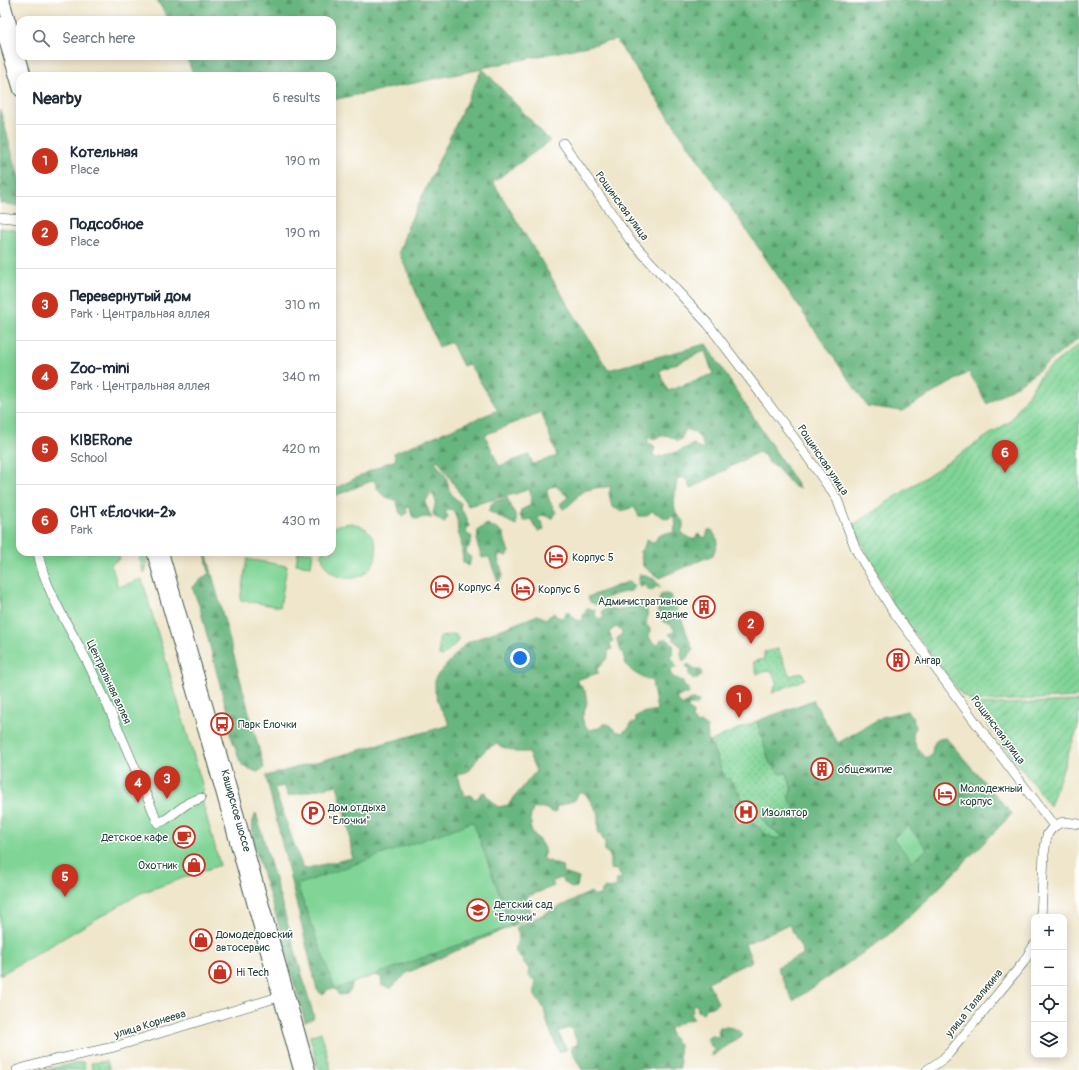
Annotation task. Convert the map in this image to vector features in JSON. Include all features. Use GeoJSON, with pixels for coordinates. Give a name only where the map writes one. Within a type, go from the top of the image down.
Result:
{"type":"FeatureCollection","features":[{"type":"Feature","properties":{"kind":"main road"},"geometry":{"type":"LineString","coordinates":[[3,0],[16,45]]}},
{"type":"Feature","properties":{"kind":"main road"},"geometry":{"type":"LineString","coordinates":[[0,23],[16,77]]}},
{"type":"Feature","properties":{"kind":"main road"},"geometry":{"type":"LineString","coordinates":[[20,60],[24,72]]}},
{"type":"Feature","properties":{"kind":"main road","name":"Каширское шоссе"},"geometry":{"type":"LineString","coordinates":[[154,556],[284,995],[309,1070]]}},
{"type":"Feature","properties":{"kind":"main road","name":"Каширское шоссе"},"geometry":{"type":"LineString","coordinates":[[163,556],[232,795],[284,995],[300,1070]]}},
{"type":"Feature","properties":{"kind":"street","name":"Рощинская улица"},"geometry":{"type":"LineString","coordinates":[[563,143],[630,240],[708,324],[795,439],[837,498],[856,550],[892,608],[1054,826]]}},
{"type":"Feature","properties":{"kind":"street"},"geometry":{"type":"LineString","coordinates":[[0,217],[16,219]]}},
{"type":"Feature","properties":{"kind":"street","name":"Центральная аллея"},"geometry":{"type":"LineString","coordinates":[[39,556],[47,582],[89,666],[158,823],[165,820],[188,804],[201,798]]}},
{"type":"Feature","properties":{"kind":"street"},"geometry":{"type":"LineString","coordinates":[[1041,914],[1045,841],[1048,833],[1054,826],[1065,822],[1079,824]]}},
{"type":"Feature","properties":{"kind":"street","name":"улица Талалихина"},"geometry":{"type":"LineString","coordinates":[[928,1070],[937,1067],[950,1052],[1023,963],[1031,950]]}},
{"type":"Feature","properties":{"kind":"street","name":"улица Корнеева"},"geometry":{"type":"LineString","coordinates":[[17,1070],[41,1063],[114,1047],[284,995]]}},
{"type":"Feature","properties":{"kind":"green space"},"geometry":{"type":"Polygon","coordinates":[[[157,0],[1079,0],[1079,338],[1030,377],[987,404],[969,372],[902,411],[867,406],[616,40],[482,68],[550,141],[493,182],[608,370],[706,344],[800,489],[793,486],[777,468],[768,462],[764,455],[758,452],[690,489],[688,482],[683,477],[677,479],[674,502],[676,512],[683,521],[681,533],[694,540],[698,534],[705,538],[708,530],[712,530],[718,541],[713,555],[659,578],[643,566],[640,551],[644,547],[647,539],[654,543],[658,536],[666,533],[673,533],[676,524],[673,516],[667,519],[652,511],[646,516],[639,516],[634,507],[621,511],[612,507],[609,493],[611,487],[596,488],[584,491],[569,506],[563,509],[560,504],[568,497],[556,486],[550,487],[547,490],[549,500],[556,513],[553,518],[542,515],[538,518],[539,521],[542,522],[544,529],[538,531],[531,519],[523,521],[520,516],[521,510],[531,505],[530,501],[532,498],[529,489],[468,506],[438,460],[435,462],[446,477],[450,492],[461,503],[460,508],[467,518],[467,523],[470,526],[466,533],[472,537],[466,552],[471,558],[469,566],[463,562],[461,540],[458,532],[457,518],[454,511],[448,510],[445,512],[448,516],[444,523],[435,517],[433,514],[436,501],[432,493],[425,503],[432,518],[425,517],[416,519],[412,516],[410,507],[406,506],[407,513],[404,516],[400,513],[396,500],[381,494],[374,480],[336,495],[336,488],[382,465],[396,460],[394,453],[498,410],[469,364],[463,366],[451,342],[439,347],[399,252],[408,226],[482,69],[336,99],[336,72],[192,72],[188,60],[336,60],[336,16],[167,16],[157,0]],[[705,351],[659,371],[668,391],[713,374],[705,351]],[[541,412],[485,435],[499,466],[529,455],[533,464],[557,456],[541,412]],[[686,429],[681,439],[678,441],[666,435],[651,439],[648,435],[648,443],[653,445],[655,448],[653,454],[656,457],[677,452],[694,444],[700,449],[704,449],[702,442],[696,434],[686,429]]]}},
{"type":"Feature","properties":{"kind":"green space"},"geometry":{"type":"Polygon","coordinates":[[[0,109],[16,167],[16,205],[0,203],[0,109]]]}},
{"type":"Feature","properties":{"kind":"green space"},"geometry":{"type":"Polygon","coordinates":[[[0,228],[16,230],[16,556],[119,556],[119,559],[111,564],[118,587],[142,579],[204,791],[200,793],[220,865],[141,893],[0,975],[0,228]]]}},
{"type":"Feature","properties":{"kind":"green space"},"geometry":{"type":"Polygon","coordinates":[[[1079,344],[1079,697],[973,702],[962,695],[893,604],[853,525],[1010,421],[1043,372],[1079,344]]]}},
{"type":"Feature","properties":{"kind":"green space"},"geometry":{"type":"Polygon","coordinates":[[[507,498],[516,516],[516,525],[488,511],[493,502],[507,498]]]}},
{"type":"Feature","properties":{"kind":"green space"},"geometry":{"type":"Polygon","coordinates":[[[352,523],[361,526],[366,529],[373,538],[376,547],[376,556],[372,565],[366,572],[358,577],[349,578],[338,576],[328,570],[324,563],[322,556],[336,556],[336,526],[352,523]]]}},
{"type":"Feature","properties":{"kind":"green space"},"geometry":{"type":"Polygon","coordinates":[[[487,524],[504,533],[509,552],[507,556],[502,555],[498,557],[503,576],[498,582],[489,557],[482,558],[477,543],[478,530],[487,524]]]}},
{"type":"Feature","properties":{"kind":"green space"},"geometry":{"type":"Polygon","coordinates":[[[139,556],[145,556],[147,565],[145,573],[143,572],[139,556]]]}},
{"type":"Feature","properties":{"kind":"green space"},"geometry":{"type":"Polygon","coordinates":[[[206,556],[207,556],[264,768],[257,772],[243,766],[225,720],[234,713],[229,712],[225,704],[200,608],[192,587],[209,573],[206,556]]]}},
{"type":"Feature","properties":{"kind":"green space"},"geometry":{"type":"Polygon","coordinates":[[[297,556],[312,556],[311,566],[296,564],[297,556]]]}},
{"type":"Feature","properties":{"kind":"green space"},"geometry":{"type":"Polygon","coordinates":[[[247,559],[287,566],[280,607],[240,600],[247,559]]]}},
{"type":"Feature","properties":{"kind":"green space"},"geometry":{"type":"Polygon","coordinates":[[[640,574],[654,579],[661,588],[657,586],[651,591],[644,585],[641,588],[638,583],[640,574]]]}},
{"type":"Feature","properties":{"kind":"green space"},"geometry":{"type":"Polygon","coordinates":[[[630,581],[634,586],[631,591],[608,597],[597,605],[590,602],[588,597],[630,581]]]}},
{"type":"Feature","properties":{"kind":"green space"},"geometry":{"type":"Polygon","coordinates":[[[662,593],[670,595],[681,618],[693,650],[683,661],[681,654],[682,648],[669,634],[675,631],[671,625],[662,621],[656,606],[661,604],[659,599],[662,593]]]}},
{"type":"Feature","properties":{"kind":"green space"},"geometry":{"type":"Polygon","coordinates":[[[644,602],[647,613],[646,624],[650,629],[649,635],[651,641],[657,645],[661,640],[666,639],[673,645],[673,652],[670,658],[674,661],[676,667],[670,672],[673,677],[683,681],[684,686],[689,689],[690,692],[687,695],[686,693],[676,698],[683,706],[690,700],[699,701],[697,705],[688,705],[688,709],[692,711],[692,718],[697,724],[701,723],[707,727],[708,740],[725,778],[735,785],[739,793],[742,805],[732,810],[738,824],[748,820],[773,838],[778,839],[783,836],[769,826],[762,818],[764,814],[771,813],[778,819],[790,816],[795,808],[788,797],[792,790],[787,773],[780,774],[770,764],[757,721],[813,700],[838,743],[882,717],[907,711],[913,717],[915,728],[913,736],[915,744],[926,758],[932,754],[933,746],[937,739],[946,738],[1012,814],[930,897],[886,937],[793,1001],[777,967],[804,954],[789,924],[745,944],[752,961],[708,982],[718,1003],[705,1009],[703,1013],[697,1011],[698,1008],[695,1004],[692,1006],[693,1012],[690,1014],[694,1019],[686,1020],[670,1028],[671,1035],[679,1045],[680,1068],[582,1070],[570,1048],[578,1044],[571,1027],[558,1032],[567,1049],[560,1053],[550,1032],[544,1009],[534,993],[536,984],[535,981],[528,975],[529,969],[515,951],[519,935],[516,927],[591,892],[595,896],[600,895],[604,888],[610,889],[617,886],[616,880],[622,878],[617,870],[610,869],[610,855],[605,851],[605,842],[598,831],[598,813],[585,793],[578,793],[575,800],[556,807],[557,811],[553,813],[543,808],[533,809],[530,819],[532,823],[530,826],[531,830],[543,846],[544,854],[542,858],[562,866],[564,873],[579,878],[577,887],[571,888],[560,878],[552,882],[554,886],[526,897],[531,912],[525,915],[527,919],[407,973],[391,988],[382,986],[381,977],[375,975],[352,983],[351,989],[347,994],[339,995],[335,989],[328,989],[323,995],[317,990],[266,776],[450,725],[440,707],[435,691],[435,678],[466,643],[538,615],[546,619],[554,613],[557,617],[563,618],[567,611],[577,620],[583,621],[583,615],[588,608],[596,611],[595,615],[599,619],[604,618],[602,611],[609,608],[620,610],[644,602]],[[617,627],[609,633],[613,641],[610,644],[612,649],[608,651],[608,657],[597,669],[598,673],[576,680],[585,691],[587,703],[582,717],[584,724],[589,730],[599,728],[604,724],[608,724],[616,731],[622,733],[630,727],[630,724],[637,721],[635,717],[642,713],[657,710],[652,681],[634,673],[626,664],[617,640],[617,638],[621,636],[622,631],[617,627]],[[496,744],[486,749],[470,770],[458,775],[464,796],[471,795],[473,799],[478,798],[481,793],[485,792],[487,797],[498,807],[508,805],[536,771],[528,752],[515,752],[496,744]],[[337,785],[288,796],[284,786],[274,788],[303,869],[352,858],[349,830],[337,785]]]}},
{"type":"Feature","properties":{"kind":"green space"},"geometry":{"type":"Polygon","coordinates":[[[455,634],[459,640],[445,654],[442,656],[439,655],[440,637],[455,634]]]}},
{"type":"Feature","properties":{"kind":"green space"},"geometry":{"type":"Polygon","coordinates":[[[778,649],[790,676],[802,672],[805,679],[772,693],[777,682],[771,670],[757,674],[753,662],[764,659],[764,652],[778,649]]]}},
{"type":"Feature","properties":{"kind":"green space"},"geometry":{"type":"Polygon","coordinates":[[[689,664],[695,670],[701,670],[702,675],[698,679],[693,679],[689,675],[689,671],[686,666],[689,664]]]}},
{"type":"Feature","properties":{"kind":"green space"},"geometry":{"type":"Polygon","coordinates":[[[1079,701],[1079,724],[1050,806],[973,705],[1079,701]]]}},
{"type":"Feature","properties":{"kind":"green space"},"geometry":{"type":"Polygon","coordinates":[[[757,721],[770,764],[787,773],[792,790],[795,808],[790,816],[778,819],[766,825],[784,836],[778,839],[768,835],[748,820],[760,815],[754,801],[742,805],[740,793],[725,778],[710,742],[757,721]]]}},
{"type":"Feature","properties":{"kind":"green space"},"geometry":{"type":"Polygon","coordinates":[[[256,813],[314,1017],[313,1019],[305,1022],[276,916],[252,839],[253,821],[256,813]]]}},
{"type":"Feature","properties":{"kind":"green space"},"geometry":{"type":"Polygon","coordinates":[[[473,822],[511,926],[335,989],[297,885],[473,822]]]}},
{"type":"Feature","properties":{"kind":"green space"},"geometry":{"type":"Polygon","coordinates":[[[908,826],[927,849],[912,861],[893,838],[908,826]]]}},
{"type":"Feature","properties":{"kind":"green space"},"geometry":{"type":"Polygon","coordinates":[[[720,1027],[733,1028],[738,1030],[743,1035],[712,1056],[711,1053],[714,1051],[714,1048],[711,1046],[707,1038],[712,1035],[715,1037],[719,1036],[718,1031],[720,1027]]]}},
{"type":"Feature","properties":{"kind":"green space"},"geometry":{"type":"Polygon","coordinates":[[[321,1032],[331,1070],[318,1070],[310,1036],[321,1032]]]}},
{"type":"Feature","properties":{"kind":"green space"},"geometry":{"type":"Polygon","coordinates":[[[107,1061],[110,1070],[92,1070],[91,1063],[107,1061]]]}},
{"type":"Feature","properties":{"kind":"green space"},"geometry":{"type":"Polygon","coordinates":[[[82,1062],[84,1063],[85,1070],[45,1070],[82,1062]]]}},
{"type":"Feature","properties":{"kind":"place","name":"СНТ «Ёлочки-2»"},"geometry":{"type":"Point","coordinates":[1005,473]}},
{"type":"Feature","properties":{"kind":"place","name":"Корпус 5"},"geometry":{"type":"Point","coordinates":[556,557]}},
{"type":"Feature","properties":{"kind":"place","name":"Корпус 4"},"geometry":{"type":"Point","coordinates":[442,587]}},
{"type":"Feature","properties":{"kind":"place","name":"Корпус 6"},"geometry":{"type":"Point","coordinates":[523,589]}},
{"type":"Feature","properties":{"kind":"place","name":"Административное здание"},"geometry":{"type":"Point","coordinates":[704,607]}},
{"type":"Feature","properties":{"kind":"place","name":"Подсобное"},"geometry":{"type":"Point","coordinates":[751,644]}},
{"type":"Feature","properties":{"kind":"place","name":"Ангар"},"geometry":{"type":"Point","coordinates":[898,660]}},
{"type":"Feature","properties":{"kind":"place","name":"Котельная"},"geometry":{"type":"Point","coordinates":[739,718]}},
{"type":"Feature","properties":{"kind":"place","name":"Парк Ёлочки"},"geometry":{"type":"Point","coordinates":[222,724]}},
{"type":"Feature","properties":{"kind":"place","name":"общежитие"},"geometry":{"type":"Point","coordinates":[822,769]}},
{"type":"Feature","properties":{"kind":"place","name":"Молодежный корпус"},"geometry":{"type":"Point","coordinates":[945,794]}},
{"type":"Feature","properties":{"kind":"place","name":"Перевернутый дом"},"geometry":{"type":"Point","coordinates":[167,799]}},
{"type":"Feature","properties":{"kind":"place","name":"Zoo-mini"},"geometry":{"type":"Point","coordinates":[138,803]}},
{"type":"Feature","properties":{"kind":"place","name":"Изолятор"},"geometry":{"type":"Point","coordinates":[746,812]}},
{"type":"Feature","properties":{"kind":"place","name":"Дом отдыха \"Ёлочки\""},"geometry":{"type":"Point","coordinates":[313,813]}},
{"type":"Feature","properties":{"kind":"place","name":"Детское кафе"},"geometry":{"type":"Point","coordinates":[184,837]}},
{"type":"Feature","properties":{"kind":"place","name":"Охотник"},"geometry":{"type":"Point","coordinates":[194,865]}},
{"type":"Feature","properties":{"kind":"place","name":"KIBERone"},"geometry":{"type":"Point","coordinates":[65,897]}},
{"type":"Feature","properties":{"kind":"place","name":"Детский сад \"Елочки\""},"geometry":{"type":"Point","coordinates":[478,910]}},
{"type":"Feature","properties":{"kind":"place","name":"Домодедовский автосервис"},"geometry":{"type":"Point","coordinates":[201,940]}},
{"type":"Feature","properties":{"kind":"place","name":"Hi Tech"},"geometry":{"type":"Point","coordinates":[220,972]}}]}
